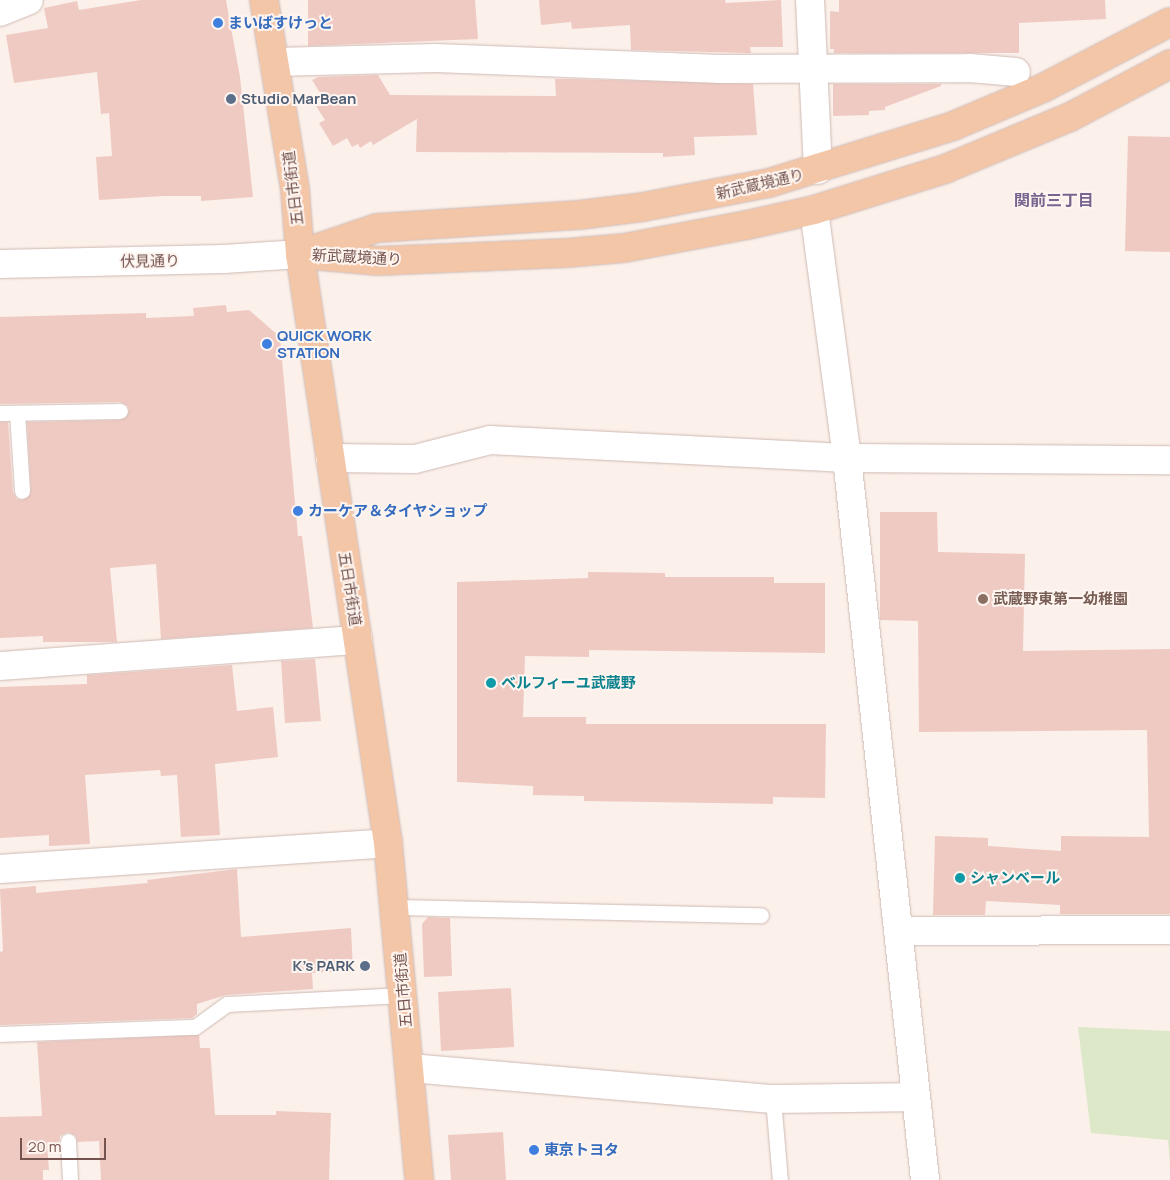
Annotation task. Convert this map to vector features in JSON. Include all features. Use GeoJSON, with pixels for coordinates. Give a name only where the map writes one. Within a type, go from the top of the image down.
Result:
{"type":"FeatureCollection","features":[{"type":"Feature","properties":{"kind":"main road","name":"五日市街道"},"geometry":{"type":"LineString","coordinates":[[264,0],[295,190],[300,254],[388,843],[419,1180]]}},
{"type":"Feature","properties":{"kind":"main road","name":"新武蔵境通り"},"geometry":{"type":"LineString","coordinates":[[300,254],[377,228],[525,221],[643,207],[769,183],[818,170],[920,137],[1010,102],[1170,22]]}},
{"type":"Feature","properties":{"kind":"main road","name":"新武蔵境通り"},"geometry":{"type":"LineString","coordinates":[[300,254],[378,261],[567,254],[643,244],[814,210],[944,169],[1070,117],[1170,64]]}},
{"type":"Feature","properties":{"kind":"street"},"geometry":{"type":"LineString","coordinates":[[0,12],[29,0]]}},
{"type":"Feature","properties":{"kind":"street"},"geometry":{"type":"LineString","coordinates":[[810,0],[818,170]]}},
{"type":"Feature","properties":{"kind":"street"},"geometry":{"type":"LineString","coordinates":[[274,62],[436,58],[813,70],[970,68],[1016,72]]}},
{"type":"Feature","properties":{"kind":"street"},"geometry":{"type":"LineString","coordinates":[[814,210],[847,458],[924,1180]]}},
{"type":"Feature","properties":{"kind":"street","name":"伏見通り"},"geometry":{"type":"LineString","coordinates":[[0,264],[224,259],[300,254]]}},
{"type":"Feature","properties":{"kind":"street"},"geometry":{"type":"LineString","coordinates":[[330,458],[416,459],[490,440],[847,458],[1170,460]]}},
{"type":"Feature","properties":{"kind":"street"},"geometry":{"type":"LineString","coordinates":[[0,666],[358,640]]}},
{"type":"Feature","properties":{"kind":"street"},"geometry":{"type":"LineString","coordinates":[[0,869],[388,843]]}},
{"type":"Feature","properties":{"kind":"street"},"geometry":{"type":"LineString","coordinates":[[898,931],[1170,930]]}},
{"type":"Feature","properties":{"kind":"street"},"geometry":{"type":"LineString","coordinates":[[410,1068],[773,1099],[916,1097]]}},
{"type":"Feature","properties":{"kind":"lane"},"geometry":{"type":"LineString","coordinates":[[0,412],[120,411]]}},
{"type":"Feature","properties":{"kind":"lane"},"geometry":{"type":"LineString","coordinates":[[17,413],[22,491]]}},
{"type":"Feature","properties":{"kind":"lane"},"geometry":{"type":"LineString","coordinates":[[395,907],[761,915]]}},
{"type":"Feature","properties":{"kind":"lane"},"geometry":{"type":"LineString","coordinates":[[0,1034],[196,1027],[227,1004],[403,995]]}},
{"type":"Feature","properties":{"kind":"lane"},"geometry":{"type":"LineString","coordinates":[[773,1099],[780,1180]]}},
{"type":"Feature","properties":{"kind":"lane"},"geometry":{"type":"LineString","coordinates":[[68,1141],[70,1180]]}},
{"type":"Feature","properties":{"kind":"green space"},"geometry":{"type":"Polygon","coordinates":[[[1078,1027],[1170,1031],[1170,1165],[1168,1140],[1091,1133],[1078,1027]]]}},
{"type":"Feature","properties":{"kind":"building"},"geometry":{"type":"Polygon","coordinates":[[[141,0],[226,0],[240,77],[253,197],[201,201],[201,196],[99,200],[96,157],[112,156],[109,113],[101,114],[97,72],[14,83],[6,35],[48,28],[44,8],[77,1],[79,10],[141,0]]]}},
{"type":"Feature","properties":{"kind":"building"},"geometry":{"type":"Polygon","coordinates":[[[308,0],[475,0],[478,39],[308,46],[308,0]]]}},
{"type":"Feature","properties":{"kind":"building"},"geometry":{"type":"Polygon","coordinates":[[[539,0],[725,0],[726,3],[781,0],[783,47],[750,47],[751,53],[631,50],[630,25],[572,29],[571,22],[541,25],[539,0]]]}},
{"type":"Feature","properties":{"kind":"building"},"geometry":{"type":"Polygon","coordinates":[[[839,0],[1105,0],[1106,19],[1019,23],[1019,53],[834,53],[834,49],[830,49],[830,11],[839,12],[839,0]]]}},
{"type":"Feature","properties":{"kind":"building"},"geometry":{"type":"Polygon","coordinates":[[[378,75],[390,95],[556,96],[555,79],[753,84],[757,135],[694,137],[695,155],[663,157],[663,153],[416,152],[417,119],[373,145],[371,141],[360,148],[358,144],[352,147],[347,138],[333,146],[319,123],[325,120],[316,106],[325,101],[312,80],[318,77],[378,75]]]}},
{"type":"Feature","properties":{"kind":"building"},"geometry":{"type":"Polygon","coordinates":[[[833,84],[941,84],[941,86],[885,107],[885,110],[869,111],[869,115],[833,116],[833,84]]]}},
{"type":"Feature","properties":{"kind":"building"},"geometry":{"type":"Polygon","coordinates":[[[1128,136],[1170,137],[1170,252],[1125,251],[1128,136]]]}},
{"type":"Feature","properties":{"kind":"building"},"geometry":{"type":"Polygon","coordinates":[[[226,305],[227,312],[249,310],[280,337],[298,536],[302,536],[313,628],[161,639],[156,564],[110,568],[117,642],[43,642],[43,636],[0,638],[0,422],[8,422],[13,492],[17,499],[23,500],[31,490],[27,422],[120,420],[129,411],[128,406],[120,402],[0,404],[0,317],[146,313],[146,318],[194,316],[193,308],[226,305]]]}},
{"type":"Feature","properties":{"kind":"building"},"geometry":{"type":"Polygon","coordinates":[[[880,512],[937,512],[938,552],[1025,554],[1023,651],[1170,649],[1170,914],[1060,914],[1060,905],[986,901],[985,915],[933,915],[935,836],[988,838],[988,846],[1061,851],[1061,836],[1149,837],[1147,730],[919,732],[918,621],[880,620],[880,512]]]}},
{"type":"Feature","properties":{"kind":"building"},"geometry":{"type":"Polygon","coordinates":[[[588,572],[665,573],[665,577],[774,577],[774,583],[825,583],[825,653],[589,650],[589,657],[525,656],[523,717],[586,717],[586,724],[826,724],[825,798],[773,797],[773,804],[584,801],[584,796],[533,795],[533,786],[457,782],[457,582],[588,578],[588,572]]]}},
{"type":"Feature","properties":{"kind":"building"},"geometry":{"type":"Polygon","coordinates":[[[315,659],[321,721],[285,723],[281,661],[315,659]]]}},
{"type":"Feature","properties":{"kind":"building"},"geometry":{"type":"Polygon","coordinates":[[[232,665],[237,711],[273,707],[278,757],[215,764],[220,835],[181,837],[177,775],[161,776],[160,770],[85,775],[90,844],[49,846],[49,835],[0,838],[0,687],[87,684],[87,675],[232,665]]]}},
{"type":"Feature","properties":{"kind":"building"},"geometry":{"type":"Polygon","coordinates":[[[237,869],[241,937],[351,928],[353,971],[312,973],[313,989],[226,995],[197,1004],[197,1014],[192,1018],[0,1025],[0,952],[3,951],[0,889],[36,886],[36,893],[148,883],[147,880],[237,869]]]}},
{"type":"Feature","properties":{"kind":"building"},"geometry":{"type":"Polygon","coordinates":[[[428,917],[450,918],[452,976],[424,977],[422,924],[428,917]]]}},
{"type":"Feature","properties":{"kind":"building"},"geometry":{"type":"Polygon","coordinates":[[[511,988],[514,1047],[441,1051],[438,992],[511,988]]]}},
{"type":"Feature","properties":{"kind":"building"},"geometry":{"type":"Polygon","coordinates":[[[199,1035],[200,1048],[210,1048],[215,1115],[276,1115],[276,1111],[331,1113],[329,1180],[101,1180],[99,1141],[77,1142],[76,1136],[68,1132],[60,1136],[59,1143],[47,1143],[49,1170],[43,1170],[43,1180],[0,1180],[0,1117],[42,1116],[37,1042],[199,1035]]]}},
{"type":"Feature","properties":{"kind":"building"},"geometry":{"type":"Polygon","coordinates":[[[503,1132],[506,1180],[451,1180],[448,1135],[503,1132]]]}},
{"type":"Feature","properties":{"kind":"place","name":"まいばすけっと"},"geometry":{"type":"Point","coordinates":[218,23]}},
{"type":"Feature","properties":{"kind":"place","name":"Studio MarBean"},"geometry":{"type":"Point","coordinates":[231,99]}},
{"type":"Feature","properties":{"kind":"place","name":"QUICK WORK STATION"},"geometry":{"type":"Point","coordinates":[267,344]}},
{"type":"Feature","properties":{"kind":"place","name":"カーケア＆タイヤショップ"},"geometry":{"type":"Point","coordinates":[298,511]}},
{"type":"Feature","properties":{"kind":"place","name":"武蔵野東第一幼稚園"},"geometry":{"type":"Point","coordinates":[983,599]}},
{"type":"Feature","properties":{"kind":"place","name":"ベルフィーユ武蔵野"},"geometry":{"type":"Point","coordinates":[491,683]}},
{"type":"Feature","properties":{"kind":"place","name":"シャンベール"},"geometry":{"type":"Point","coordinates":[960,878]}},
{"type":"Feature","properties":{"kind":"place","name":"K's PARK"},"geometry":{"type":"Point","coordinates":[365,966]}},
{"type":"Feature","properties":{"kind":"place","name":"東京トヨタ"},"geometry":{"type":"Point","coordinates":[534,1150]}},
{"type":"Feature","properties":{"kind":"district","name":"関前三丁目"},"geometry":{"type":"Point","coordinates":[1054,200]}}]}
